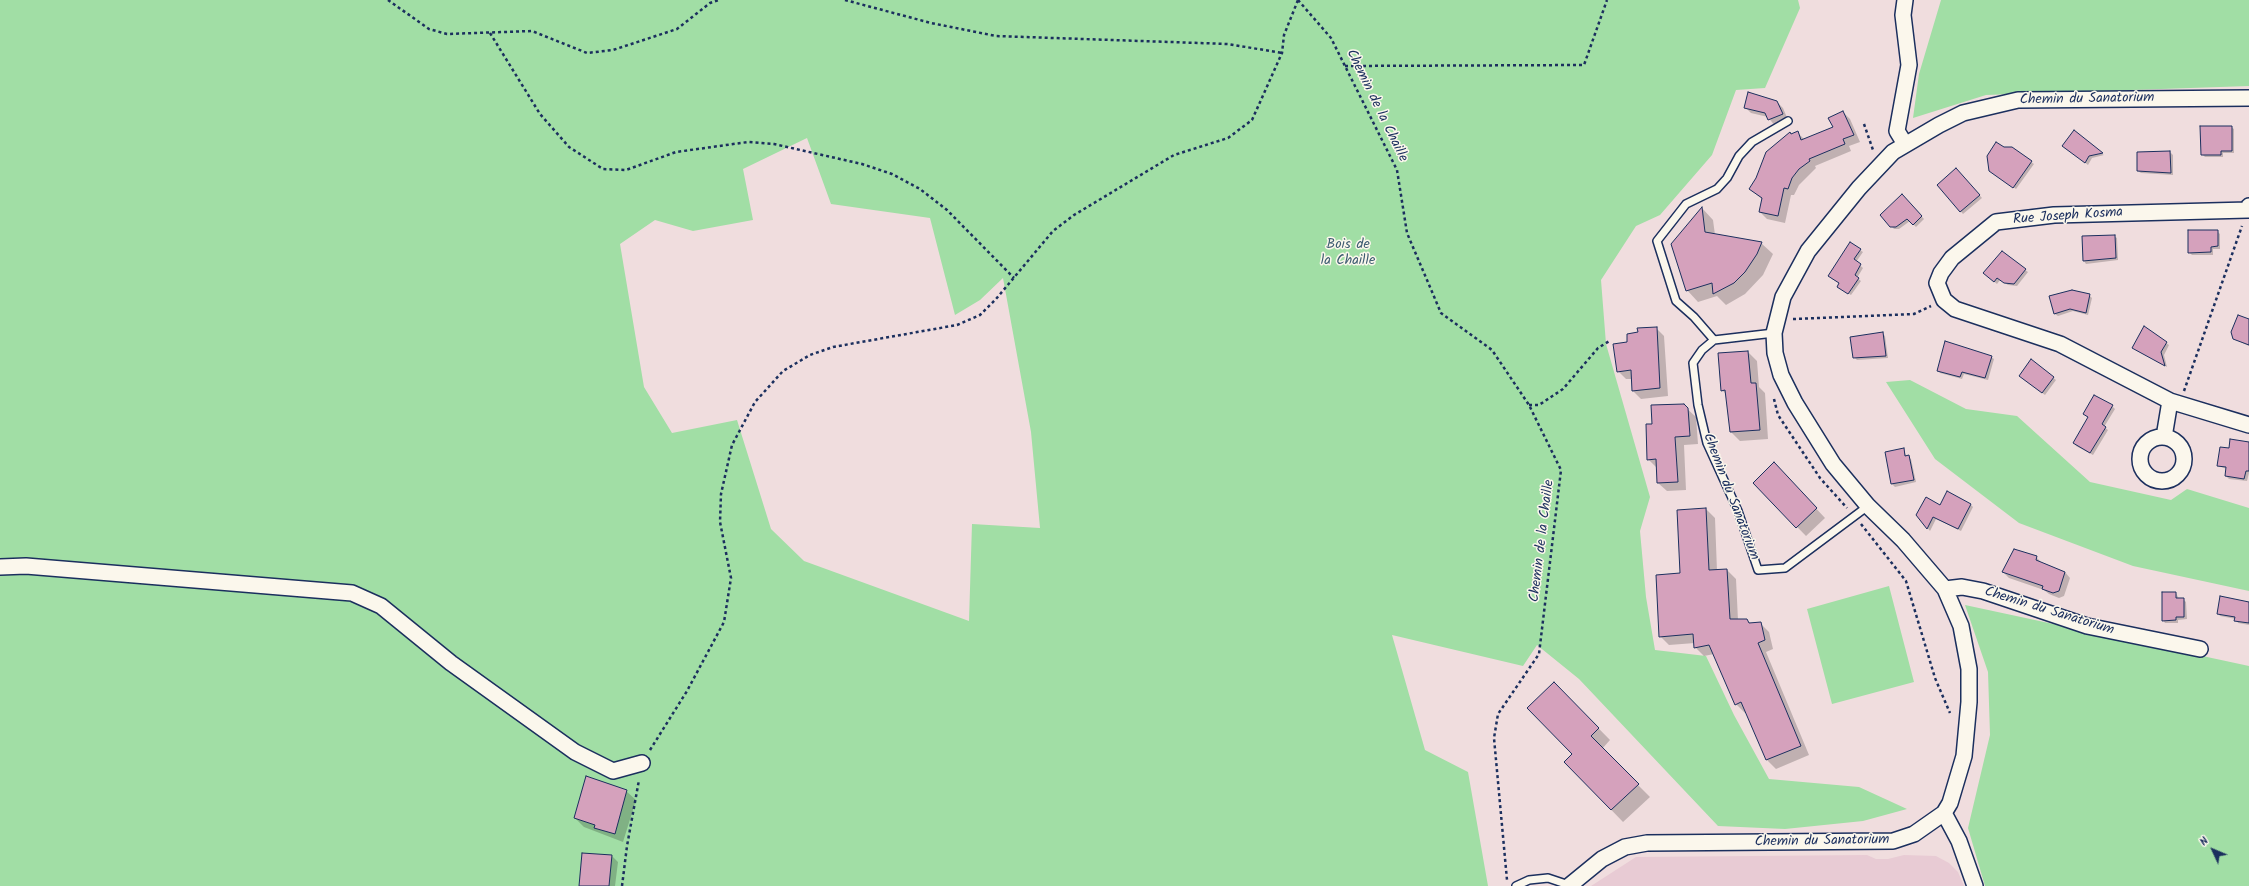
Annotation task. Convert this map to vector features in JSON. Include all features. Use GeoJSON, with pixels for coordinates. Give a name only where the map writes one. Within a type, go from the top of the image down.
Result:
{"type":"FeatureCollection","features":[{"type":"Feature","properties":{"kind":"street"},"geometry":{"type":"LineString","coordinates":[[1905,0],[1903,15],[1909,65],[1897,131],[1905,144]]}},
{"type":"Feature","properties":{"kind":"street","name":"Chemin du Sanatorium"},"geometry":{"type":"LineString","coordinates":[[1569,886],[1602,859],[1625,847],[1647,843],[1893,841],[1914,834],[1944,813],[1950,804],[1964,756],[1969,702],[1969,669],[1961,626],[1945,589],[1903,540],[1868,506],[1833,464],[1795,402],[1781,375],[1777,360],[1776,326],[1783,297],[1808,251],[1859,188],[1893,152],[1905,144],[1963,113],[2018,100],[2249,98]]}},
{"type":"Feature","properties":{"kind":"street","name":"Rue Joseph Kosma"},"geometry":{"type":"LineString","coordinates":[[1944,300],[1938,283],[1941,273],[1952,258],[1996,222],[2054,215],[2248,208]]}},
{"type":"Feature","properties":{"kind":"street"},"geometry":{"type":"LineString","coordinates":[[1944,300],[1955,309],[2060,344],[2170,401],[2249,425]]}},
{"type":"Feature","properties":{"kind":"street"},"geometry":{"type":"LineString","coordinates":[[2164,437],[2170,401]]}},
{"type":"Feature","properties":{"kind":"street"},"geometry":{"type":"LineString","coordinates":[[0,567],[26,566],[352,593],[380,606],[451,664],[575,752],[613,771],[642,763]]}},
{"type":"Feature","properties":{"kind":"street","name":"Chemin du Sanatorium"},"geometry":{"type":"LineString","coordinates":[[1945,589],[1962,587],[1983,591],[2087,626],[2200,649]]}},
{"type":"Feature","properties":{"kind":"street"},"geometry":{"type":"LineString","coordinates":[[1944,813],[1959,841],[1975,886]]}},
{"type":"Feature","properties":{"kind":"lane"},"geometry":{"type":"LineString","coordinates":[[1776,326],[1714,340],[1694,317],[1676,302],[1657,241],[1686,204],[1717,190],[1727,178],[1739,156],[1752,142],[1788,121]]}},
{"type":"Feature","properties":{"kind":"lane","name":"Chemin du Sanatorium"},"geometry":{"type":"LineString","coordinates":[[1714,340],[1702,350],[1693,364],[1698,405],[1707,443],[1738,512],[1758,570],[1785,568],[1868,506]]}},
{"type":"Feature","properties":{"kind":"lane"},"geometry":{"type":"LineString","coordinates":[[1516,886],[1529,880],[1548,878],[1569,886]]}},
{"type":"Feature","properties":{"kind":"path"},"geometry":{"type":"LineString","coordinates":[[388,0],[430,29],[447,34],[532,31],[588,52],[613,50],[678,29],[710,3],[719,0]]}},
{"type":"Feature","properties":{"kind":"path"},"geometry":{"type":"LineString","coordinates":[[845,0],[931,23],[996,36],[1228,44],[1282,53]]}},
{"type":"Feature","properties":{"kind":"path"},"geometry":{"type":"LineString","coordinates":[[622,886],[627,846],[642,763],[687,691],[724,622],[731,578],[720,522],[721,494],[732,444],[755,402],[783,371],[810,355],[833,346],[957,325],[980,316],[1053,231],[1074,215],[1174,155],[1228,138],[1252,120],[1282,53],[1284,35],[1298,0]]}},
{"type":"Feature","properties":{"kind":"path","name":"Chemin de la Chaille"},"geometry":{"type":"LineString","coordinates":[[1298,0],[1330,38],[1397,170],[1407,233],[1441,313],[1492,350],[1528,405],[1561,470],[1539,654],[1498,714],[1494,738],[1508,886]]}},
{"type":"Feature","properties":{"kind":"path"},"geometry":{"type":"LineString","coordinates":[[1345,66],[1584,65],[1607,0]]}},
{"type":"Feature","properties":{"kind":"path"},"geometry":{"type":"LineString","coordinates":[[490,33],[540,114],[569,147],[603,169],[626,170],[676,152],[748,142],[774,144],[862,164],[892,174],[920,190],[947,210],[1014,278]]}},
{"type":"Feature","properties":{"kind":"path"},"geometry":{"type":"LineString","coordinates":[[1864,124],[1873,150]]}},
{"type":"Feature","properties":{"kind":"path"},"geometry":{"type":"LineString","coordinates":[[1868,156],[1879,146]]}},
{"type":"Feature","properties":{"kind":"path"},"geometry":{"type":"LineString","coordinates":[[2185,388],[2248,208]]}},
{"type":"Feature","properties":{"kind":"path"},"geometry":{"type":"LineString","coordinates":[[1776,326],[1914,314],[1944,300]]}},
{"type":"Feature","properties":{"kind":"path"},"geometry":{"type":"LineString","coordinates":[[1528,405],[1539,405],[1563,389],[1598,348],[1611,340]]}},
{"type":"Feature","properties":{"kind":"path"},"geometry":{"type":"LineString","coordinates":[[1773,392],[1778,415],[1820,478],[1855,516],[1906,581],[1935,678],[1950,713]]}},
{"type":"Feature","properties":{"kind":"shaded area"},"geometry":{"type":"Polygon","coordinates":[[[1867,855],[1876,859],[1888,859],[1904,855],[1936,856],[1949,863],[1958,872],[1964,886],[1591,886],[1636,857],[1867,855]]]}},
{"type":"Feature","properties":{"kind":"green space","name":"Bois de la Chaille"},"geometry":{"type":"Polygon","coordinates":[[[0,0],[1798,0],[1800,8],[1765,88],[1736,90],[1712,155],[1660,215],[1636,226],[1601,280],[1606,344],[1650,497],[1640,531],[1646,597],[1655,650],[1706,656],[1734,715],[1769,779],[1859,787],[1907,809],[1863,821],[1785,829],[1718,826],[1579,679],[1537,645],[1523,666],[1392,635],[1425,750],[1468,772],[1488,886],[0,886],[0,0]],[[807,138],[743,169],[753,220],[693,231],[655,220],[620,244],[644,387],[672,433],[737,420],[771,529],[804,561],[969,621],[972,524],[1040,528],[1031,432],[1003,278],[980,300],[955,315],[930,218],[831,204],[807,138]]]}},
{"type":"Feature","properties":{"kind":"green space"},"geometry":{"type":"Polygon","coordinates":[[[1941,0],[2249,0],[2249,86],[1986,95],[1913,118],[1919,74],[1941,0]]]}},
{"type":"Feature","properties":{"kind":"green space"},"geometry":{"type":"Polygon","coordinates":[[[1910,380],[1966,409],[2017,416],[2090,482],[2171,500],[2187,489],[2249,508],[2249,591],[2133,566],[2019,523],[1935,459],[1886,382],[1910,380]]]}},
{"type":"Feature","properties":{"kind":"green space"},"geometry":{"type":"Polygon","coordinates":[[[1889,586],[1914,682],[1832,704],[1807,609],[1889,586]]]}},
{"type":"Feature","properties":{"kind":"green space"},"geometry":{"type":"Polygon","coordinates":[[[1965,605],[2249,666],[2249,886],[1985,886],[1968,828],[1990,735],[1988,672],[1965,605]]]}},
{"type":"Feature","properties":{"kind":"building"},"geometry":{"type":"Polygon","coordinates":[[[1748,92],[1777,101],[1783,114],[1768,120],[1765,113],[1744,108],[1748,92]]]}},
{"type":"Feature","properties":{"kind":"building"},"geometry":{"type":"Polygon","coordinates":[[[1843,111],[1854,135],[1843,139],[1845,144],[1809,159],[1810,161],[1799,169],[1792,178],[1788,189],[1784,188],[1778,216],[1759,212],[1762,198],[1749,189],[1756,178],[1766,152],[1790,132],[1791,134],[1798,131],[1801,140],[1833,127],[1828,118],[1843,111]]]}},
{"type":"Feature","properties":{"kind":"building"},"geometry":{"type":"Polygon","coordinates":[[[2200,126],[2232,126],[2232,151],[2221,151],[2221,155],[2201,155],[2200,126]]]}},
{"type":"Feature","properties":{"kind":"building"},"geometry":{"type":"Polygon","coordinates":[[[2074,130],[2103,153],[2089,156],[2085,163],[2062,146],[2074,130]]]}},
{"type":"Feature","properties":{"kind":"building"},"geometry":{"type":"Polygon","coordinates":[[[1996,142],[2004,147],[2012,147],[2032,161],[2013,188],[1989,171],[1987,156],[1996,142]]]}},
{"type":"Feature","properties":{"kind":"building"},"geometry":{"type":"Polygon","coordinates":[[[2170,151],[2171,173],[2137,171],[2137,152],[2170,151]]]}},
{"type":"Feature","properties":{"kind":"building"},"geometry":{"type":"Polygon","coordinates":[[[1956,168],[1980,195],[1960,212],[1937,185],[1956,168]]]}},
{"type":"Feature","properties":{"kind":"building"},"geometry":{"type":"Polygon","coordinates":[[[1902,194],[1922,216],[1913,225],[1907,219],[1896,227],[1890,227],[1880,215],[1902,194]]]}},
{"type":"Feature","properties":{"kind":"building"},"geometry":{"type":"Polygon","coordinates":[[[1702,207],[1705,232],[1762,242],[1757,254],[1745,272],[1734,283],[1713,294],[1712,283],[1686,291],[1671,244],[1702,207]]]}},
{"type":"Feature","properties":{"kind":"building"},"geometry":{"type":"Polygon","coordinates":[[[2188,230],[2218,230],[2218,246],[2211,247],[2211,252],[2188,253],[2188,230]]]}},
{"type":"Feature","properties":{"kind":"building"},"geometry":{"type":"Polygon","coordinates":[[[2115,235],[2116,258],[2083,261],[2082,236],[2115,235]]]}},
{"type":"Feature","properties":{"kind":"building"},"geometry":{"type":"Polygon","coordinates":[[[1850,242],[1861,249],[1854,259],[1861,264],[1855,275],[1859,278],[1848,294],[1837,287],[1839,283],[1828,276],[1850,242]]]}},
{"type":"Feature","properties":{"kind":"building"},"geometry":{"type":"Polygon","coordinates":[[[2002,251],[2026,269],[2014,284],[2004,283],[1997,278],[1994,282],[1983,273],[2002,251]]]}},
{"type":"Feature","properties":{"kind":"building"},"geometry":{"type":"Polygon","coordinates":[[[2072,290],[2090,294],[2086,313],[2070,309],[2054,314],[2049,296],[2072,290]]]}},
{"type":"Feature","properties":{"kind":"building"},"geometry":{"type":"Polygon","coordinates":[[[2238,315],[2249,319],[2249,345],[2233,339],[2231,332],[2238,315]]]}},
{"type":"Feature","properties":{"kind":"building"},"geometry":{"type":"Polygon","coordinates":[[[2144,326],[2167,342],[2161,352],[2165,366],[2132,348],[2144,326]]]}},
{"type":"Feature","properties":{"kind":"building"},"geometry":{"type":"Polygon","coordinates":[[[1657,327],[1660,388],[1632,391],[1631,370],[1617,372],[1613,344],[1627,342],[1627,334],[1638,332],[1637,328],[1657,327]]]}},
{"type":"Feature","properties":{"kind":"building"},"geometry":{"type":"Polygon","coordinates":[[[1883,332],[1886,356],[1853,358],[1850,337],[1883,332]]]}},
{"type":"Feature","properties":{"kind":"building"},"geometry":{"type":"Polygon","coordinates":[[[1945,341],[1992,356],[1985,378],[1962,372],[1960,377],[1937,371],[1945,341]]]}},
{"type":"Feature","properties":{"kind":"building"},"geometry":{"type":"Polygon","coordinates":[[[1748,351],[1751,383],[1756,383],[1760,430],[1730,432],[1725,390],[1721,391],[1718,353],[1748,351]]]}},
{"type":"Feature","properties":{"kind":"building"},"geometry":{"type":"Polygon","coordinates":[[[2031,359],[2054,377],[2042,393],[2019,376],[2031,359]]]}},
{"type":"Feature","properties":{"kind":"building"},"geometry":{"type":"Polygon","coordinates":[[[2094,395],[2113,405],[2102,424],[2106,427],[2090,453],[2073,443],[2088,417],[2083,414],[2094,395]]]}},
{"type":"Feature","properties":{"kind":"building"},"geometry":{"type":"Polygon","coordinates":[[[1684,404],[1688,408],[1690,436],[1675,437],[1678,482],[1657,483],[1656,459],[1647,460],[1646,424],[1652,424],[1651,405],[1684,404]]]}},
{"type":"Feature","properties":{"kind":"building"},"geometry":{"type":"Polygon","coordinates":[[[2230,439],[2249,442],[2249,471],[2246,471],[2244,479],[2225,476],[2226,467],[2217,466],[2220,447],[2229,448],[2230,439]]]}},
{"type":"Feature","properties":{"kind":"building"},"geometry":{"type":"Polygon","coordinates":[[[1904,448],[1905,456],[1909,455],[1914,480],[1891,484],[1885,452],[1904,448]]]}},
{"type":"Feature","properties":{"kind":"building"},"geometry":{"type":"Polygon","coordinates":[[[1774,462],[1817,508],[1796,528],[1753,483],[1774,462]]]}},
{"type":"Feature","properties":{"kind":"building"},"geometry":{"type":"Polygon","coordinates":[[[1947,491],[1971,504],[1958,529],[1933,517],[1927,529],[1916,515],[1926,497],[1940,505],[1947,491]]]}},
{"type":"Feature","properties":{"kind":"building"},"geometry":{"type":"Polygon","coordinates":[[[1706,508],[1709,570],[1727,569],[1730,619],[1747,619],[1749,623],[1761,622],[1765,640],[1758,643],[1801,746],[1766,760],[1741,702],[1735,705],[1709,645],[1694,648],[1693,634],[1659,637],[1656,575],[1680,573],[1677,510],[1706,508]]]}},
{"type":"Feature","properties":{"kind":"building"},"geometry":{"type":"Polygon","coordinates":[[[2014,549],[2037,556],[2036,560],[2065,572],[2059,591],[2053,593],[2042,589],[2043,586],[2002,572],[2014,549]]]}},
{"type":"Feature","properties":{"kind":"building"},"geometry":{"type":"Polygon","coordinates":[[[2162,592],[2176,592],[2176,598],[2184,598],[2184,617],[2176,617],[2176,620],[2162,621],[2162,592]]]}},
{"type":"Feature","properties":{"kind":"building"},"geometry":{"type":"Polygon","coordinates":[[[2220,596],[2249,602],[2249,623],[2234,621],[2235,617],[2217,614],[2220,596]]]}},
{"type":"Feature","properties":{"kind":"building"},"geometry":{"type":"Polygon","coordinates":[[[1554,682],[1599,728],[1591,736],[1639,784],[1611,810],[1564,762],[1572,754],[1527,708],[1554,682]]]}},
{"type":"Feature","properties":{"kind":"building"},"geometry":{"type":"Polygon","coordinates":[[[586,776],[627,790],[615,834],[594,828],[595,825],[574,818],[586,776]]]}},
{"type":"Feature","properties":{"kind":"building"},"geometry":{"type":"Polygon","coordinates":[[[582,853],[612,855],[609,886],[579,886],[582,853]]]}}]}
